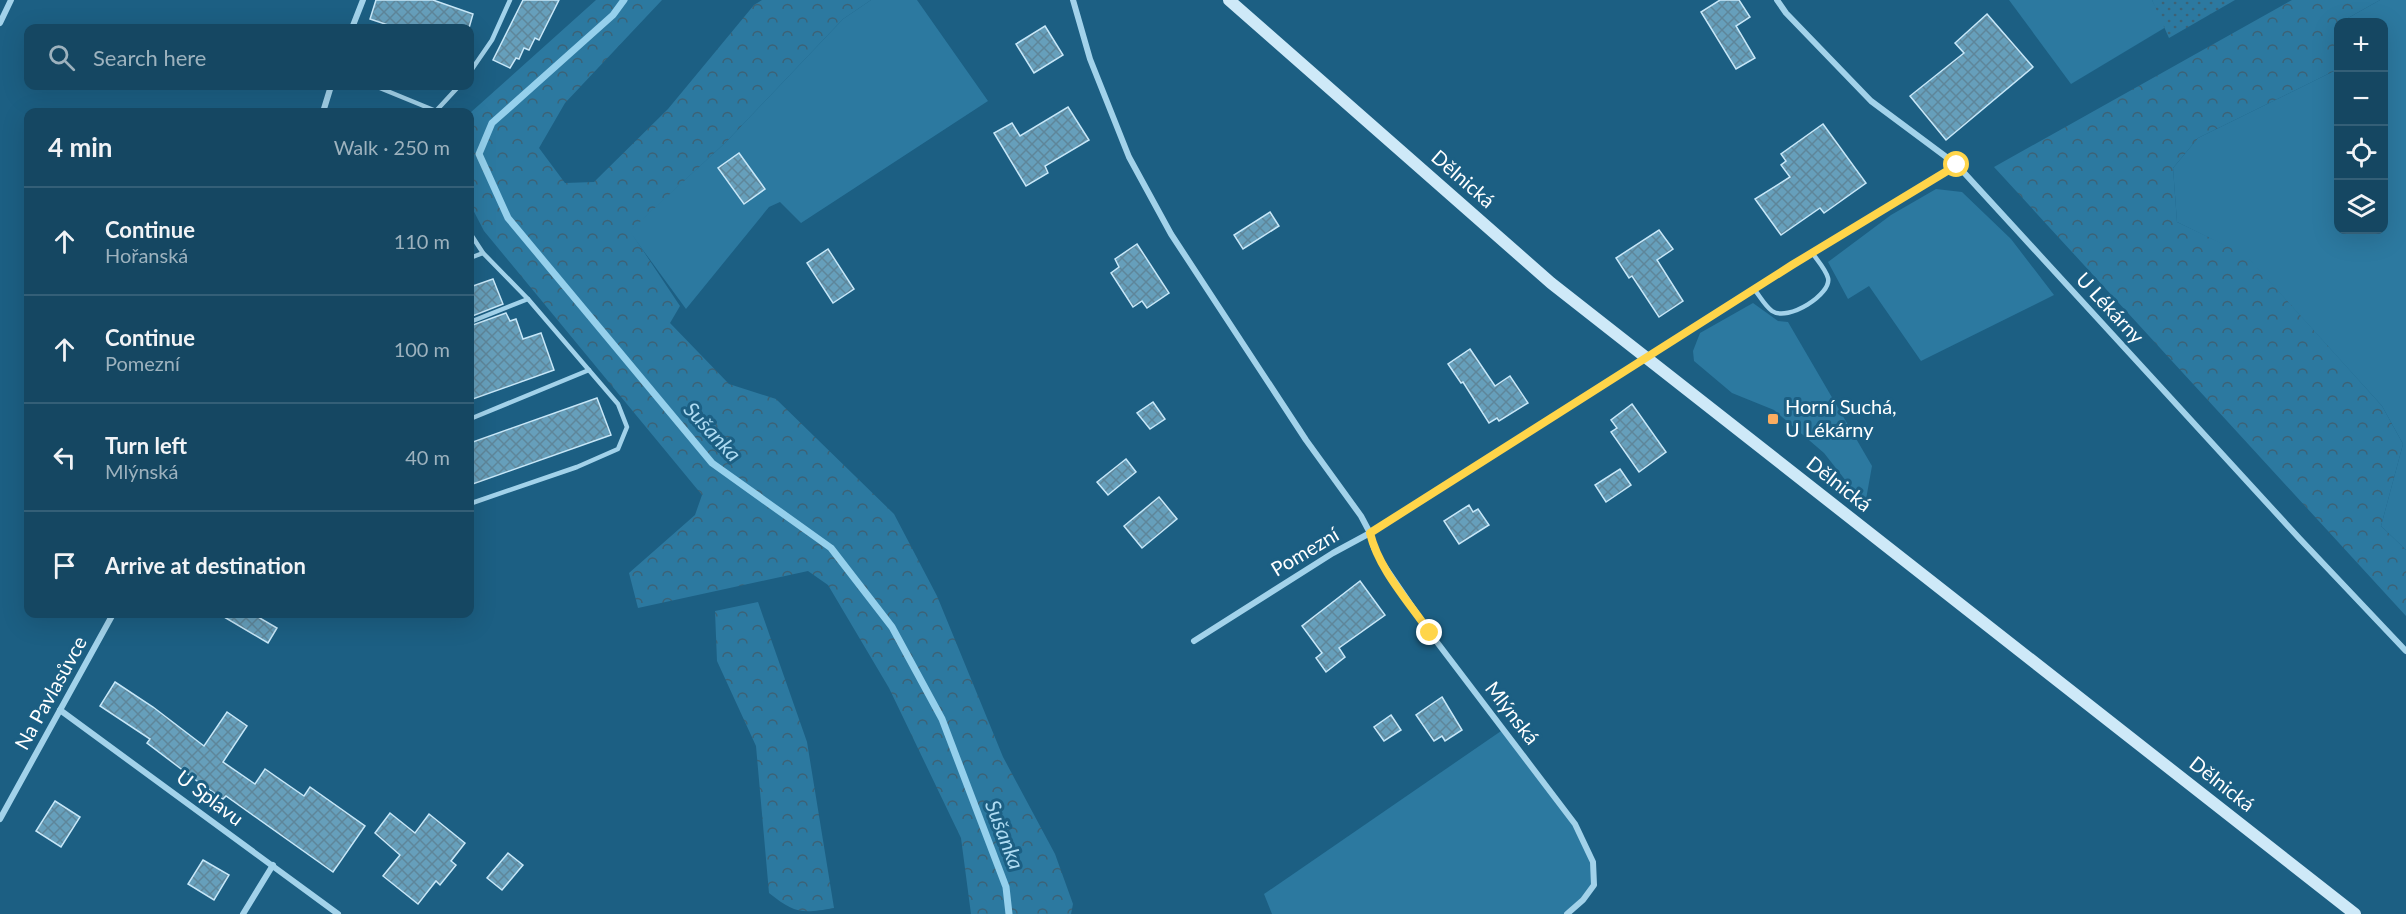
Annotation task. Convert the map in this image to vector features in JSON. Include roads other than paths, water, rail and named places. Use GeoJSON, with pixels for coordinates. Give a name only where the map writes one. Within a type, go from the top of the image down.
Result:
{"type":"FeatureCollection","features":[{"type":"Feature","properties":{"kind":"main road","name":"Dělnická"},"geometry":{"type":"LineString","coordinates":[[1229,0],[1551,283],[2355,914]]}},
{"type":"Feature","properties":{"kind":"street"},"geometry":{"type":"LineString","coordinates":[[0,23],[11,0]]}},
{"type":"Feature","properties":{"kind":"street"},"geometry":{"type":"LineString","coordinates":[[354,24],[363,0]]}},
{"type":"Feature","properties":{"kind":"street"},"geometry":{"type":"LineString","coordinates":[[1073,0],[1090,59],[1125,146],[1166,224],[1306,441],[1361,516],[1370,533]]}},
{"type":"Feature","properties":{"kind":"street","name":"U Lékárny"},"geometry":{"type":"LineString","coordinates":[[1777,0],[1786,14],[1871,101],[1957,165],[2299,538],[2406,651]]}},
{"type":"Feature","properties":{"kind":"street"},"geometry":{"type":"LineString","coordinates":[[324,108],[331,90]]}},
{"type":"Feature","properties":{"kind":"street","name":"Pomezní"},"geometry":{"type":"LineString","coordinates":[[1194,641],[1370,533],[1754,289],[1957,165]]}},
{"type":"Feature","properties":{"kind":"street","name":"Mlýnská"},"geometry":{"type":"LineString","coordinates":[[1370,533],[1374,548],[1383,564],[1430,633],[1575,824],[1587,847],[1593,862],[1594,885],[1583,900],[1567,914]]}},
{"type":"Feature","properties":{"kind":"street","name":"Na Pavlasůvce"},"geometry":{"type":"LineString","coordinates":[[0,819],[111,618]]}},
{"type":"Feature","properties":{"kind":"street","name":"U Splavu"},"geometry":{"type":"LineString","coordinates":[[60,710],[338,914]]}},
{"type":"Feature","properties":{"kind":"street"},"geometry":{"type":"LineString","coordinates":[[243,914],[273,865]]}},
{"type":"Feature","properties":{"kind":"lane"},"geometry":{"type":"LineString","coordinates":[[474,66],[492,40],[510,0]]}},
{"type":"Feature","properties":{"kind":"lane"},"geometry":{"type":"LineString","coordinates":[[384,90],[427,108]]}},
{"type":"Feature","properties":{"kind":"lane"},"geometry":{"type":"LineString","coordinates":[[440,108],[455,90]]}},
{"type":"Feature","properties":{"kind":"lane"},"geometry":{"type":"LineString","coordinates":[[474,239],[483,253],[528,299],[618,404],[627,427],[618,449],[577,467],[474,502]]}},
{"type":"Feature","properties":{"kind":"lane"},"geometry":{"type":"LineString","coordinates":[[474,256],[483,253]]}},
{"type":"Feature","properties":{"kind":"lane"},"geometry":{"type":"LineString","coordinates":[[1754,289],[1771,311],[1784,315],[1792,313],[1825,291],[1828,284],[1828,276],[1813,254]]}},
{"type":"Feature","properties":{"kind":"lane"},"geometry":{"type":"LineString","coordinates":[[474,320],[528,299]]}},
{"type":"Feature","properties":{"kind":"lane"},"geometry":{"type":"LineString","coordinates":[[474,417],[589,370]]}},
{"type":"Feature","properties":{"kind":"waterway","name":"Sušanka"},"geometry":{"type":"LineString","coordinates":[[624,0],[613,15],[492,123],[479,154],[508,218],[712,463],[831,548],[892,627],[942,719],[1006,887],[1009,914]]}},
{"type":"Feature","properties":{"kind":"place","name":"Horní Suchá, U Lékárny"},"geometry":{"type":"Point","coordinates":[1773,419]}}]}
